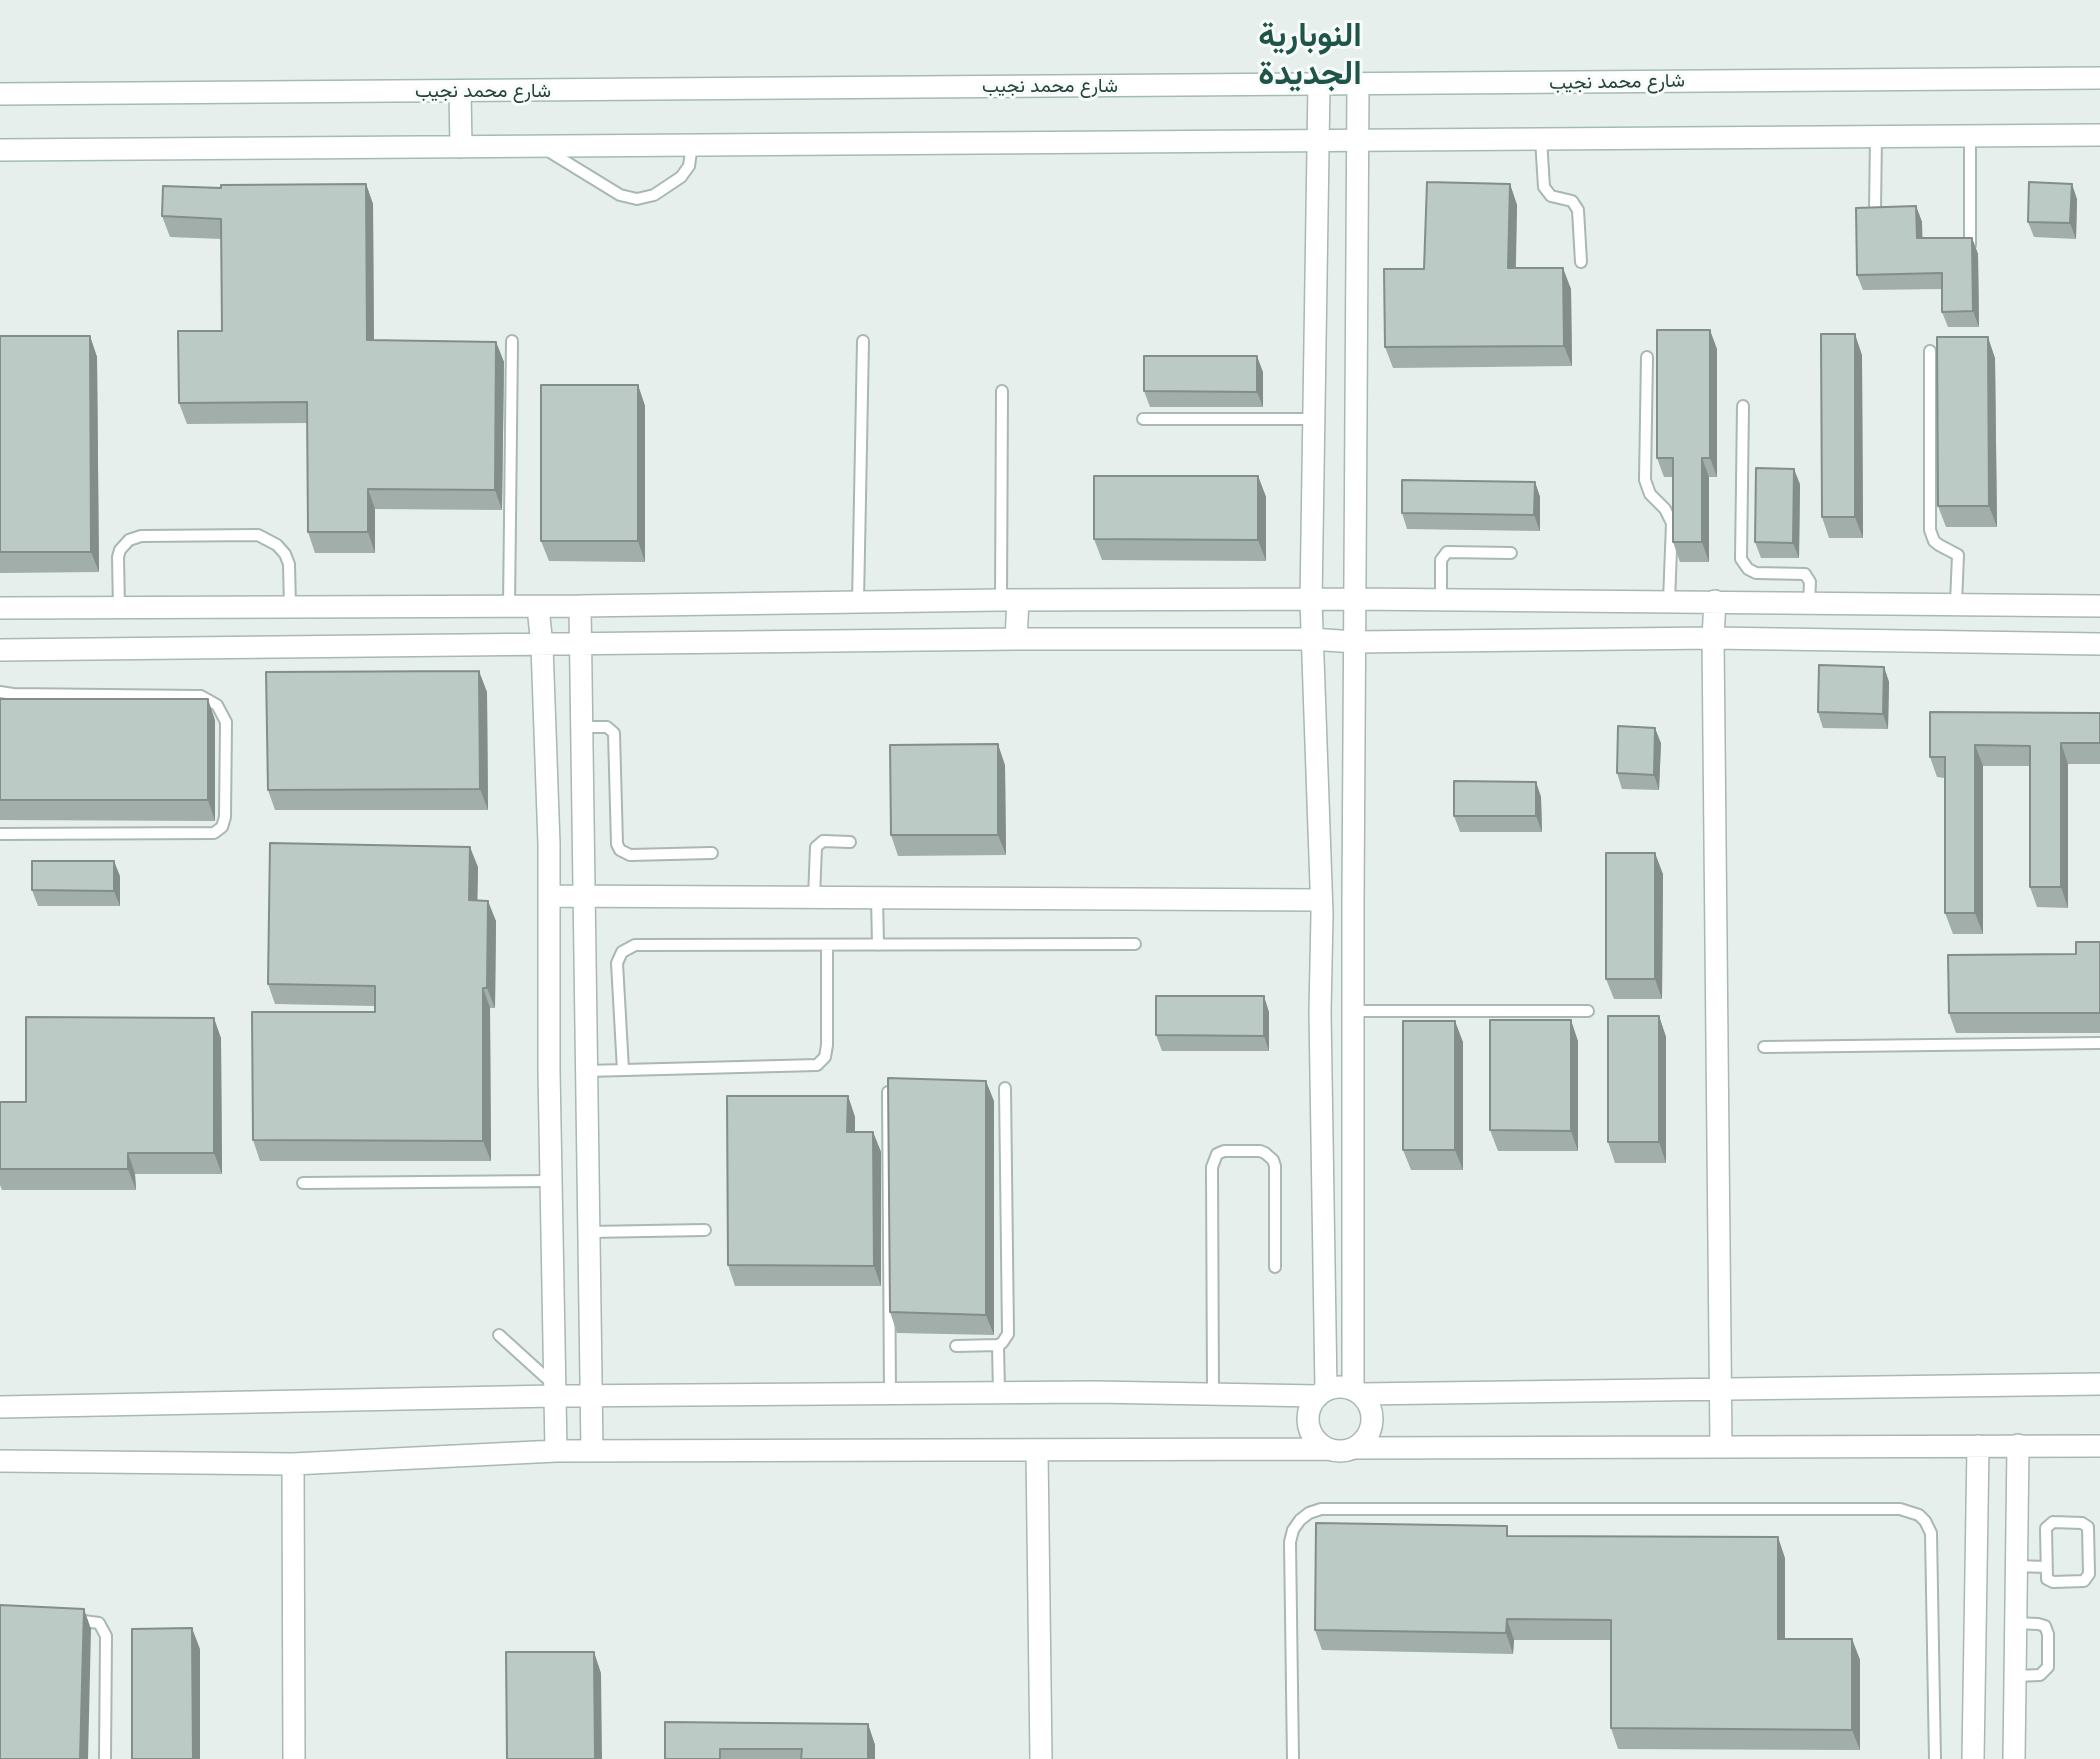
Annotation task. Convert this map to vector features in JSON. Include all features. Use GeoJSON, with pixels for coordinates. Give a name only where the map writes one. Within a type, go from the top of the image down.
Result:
{"type":"FeatureCollection","features":[{"type":"Feature","properties":{"kind":"street","name":"شارع محمد نجيب"},"geometry":{"type":"LineString","coordinates":[[0,94],[2100,78]]}},
{"type":"Feature","properties":{"kind":"street"},"geometry":{"type":"LineString","coordinates":[[1319,84],[1311,639],[1321,900],[1322,1393],[1313,1403],[1308,1420],[1314,1438],[1328,1449]]}},
{"type":"Feature","properties":{"kind":"street"},"geometry":{"type":"LineString","coordinates":[[1357,1392],[1354,642],[1358,84]]}},
{"type":"Feature","properties":{"kind":"street"},"geometry":{"type":"LineString","coordinates":[[460,91],[461,147]]}},
{"type":"Feature","properties":{"kind":"street"},"geometry":{"type":"LineString","coordinates":[[0,150],[2100,135]]}},
{"type":"Feature","properties":{"kind":"street"},"geometry":{"type":"LineString","coordinates":[[0,608],[538,607],[1010,600],[1355,599],[2100,606]]}},
{"type":"Feature","properties":{"kind":"street"},"geometry":{"type":"LineString","coordinates":[[1010,600],[1016,639]]}},
{"type":"Feature","properties":{"kind":"street"},"geometry":{"type":"LineString","coordinates":[[1715,601],[1713,638],[1721,1447]]}},
{"type":"Feature","properties":{"kind":"street"},"geometry":{"type":"LineString","coordinates":[[580,606],[592,1451]]}},
{"type":"Feature","properties":{"kind":"street"},"geometry":{"type":"LineString","coordinates":[[538,607],[542,646],[550,895],[549,1071],[556,1451]]}},
{"type":"Feature","properties":{"kind":"street"},"geometry":{"type":"LineString","coordinates":[[0,650],[1016,639],[1311,639],[1354,642],[1713,638],[2100,645]]}},
{"type":"Feature","properties":{"kind":"street"},"geometry":{"type":"LineString","coordinates":[[550,895],[1321,900]]}},
{"type":"Feature","properties":{"kind":"street"},"geometry":{"type":"LineString","coordinates":[[549,1002],[586,1003]]}},
{"type":"Feature","properties":{"kind":"street"},"geometry":{"type":"LineString","coordinates":[[1320,1012],[1354,1011]]}},
{"type":"Feature","properties":{"kind":"street"},"geometry":{"type":"LineString","coordinates":[[549,1071],[586,1071]]}},
{"type":"Feature","properties":{"kind":"street"},"geometry":{"type":"LineString","coordinates":[[551,1191],[589,1201]]}},
{"type":"Feature","properties":{"kind":"street"},"geometry":{"type":"LineString","coordinates":[[1357,1392],[2100,1384]]}},
{"type":"Feature","properties":{"kind":"street"},"geometry":{"type":"LineString","coordinates":[[0,1407],[553,1390],[592,1397],[1322,1393],[1344,1387],[1357,1392],[1367,1401],[1373,1418],[1368,1436],[1355,1448]]}},
{"type":"Feature","properties":{"kind":"street"},"geometry":{"type":"LineString","coordinates":[[2014,1759],[2018,1445]]}},
{"type":"Feature","properties":{"kind":"street"},"geometry":{"type":"LineString","coordinates":[[1973,1759],[1978,1446]]}},
{"type":"Feature","properties":{"kind":"street"},"geometry":{"type":"LineString","coordinates":[[0,1461],[293,1464],[556,1451],[1346,1451],[1355,1448],[2100,1446]]}},
{"type":"Feature","properties":{"kind":"street"},"geometry":{"type":"LineString","coordinates":[[1037,1451],[1041,1759]]}},
{"type":"Feature","properties":{"kind":"street"},"geometry":{"type":"LineString","coordinates":[[293,1464],[294,1759]]}},
{"type":"Feature","properties":{"kind":"lane"},"geometry":{"type":"LineString","coordinates":[[1970,135],[1970,245]]}},
{"type":"Feature","properties":{"kind":"lane"},"geometry":{"type":"LineString","coordinates":[[1875,211],[1876,136]]}},
{"type":"Feature","properties":{"kind":"lane"},"geometry":{"type":"LineString","coordinates":[[1541,139],[1544,187],[1551,196],[1572,201],[1578,210],[1581,262]]}},
{"type":"Feature","properties":{"kind":"lane"},"geometry":{"type":"LineString","coordinates":[[539,146],[620,195],[637,199],[654,195],[681,177],[689,166],[692,145]]}},
{"type":"Feature","properties":{"kind":"lane"},"geometry":{"type":"LineString","coordinates":[[509,607],[512,341]]}},
{"type":"Feature","properties":{"kind":"lane"},"geometry":{"type":"LineString","coordinates":[[858,602],[863,341]]}},
{"type":"Feature","properties":{"kind":"lane"},"geometry":{"type":"LineString","coordinates":[[1930,351],[1930,530],[1931,536],[1939,545],[1958,555],[1956,603]]}},
{"type":"Feature","properties":{"kind":"lane"},"geometry":{"type":"LineString","coordinates":[[1647,357],[1644,480],[1650,494],[1665,509],[1672,523],[1670,601]]}},
{"type":"Feature","properties":{"kind":"lane"},"geometry":{"type":"LineString","coordinates":[[1002,391],[1010,600]]}},
{"type":"Feature","properties":{"kind":"lane"},"geometry":{"type":"LineString","coordinates":[[1743,406],[1741,559],[1748,569],[1756,573],[1805,574],[1810,582],[1809,602]]}},
{"type":"Feature","properties":{"kind":"lane"},"geometry":{"type":"LineString","coordinates":[[1143,419],[1314,419]]}},
{"type":"Feature","properties":{"kind":"lane"},"geometry":{"type":"LineString","coordinates":[[120,608],[118,557],[120,550],[129,540],[141,536],[245,535],[258,535],[268,539],[285,554],[289,564],[290,607]]}},
{"type":"Feature","properties":{"kind":"lane"},"geometry":{"type":"LineString","coordinates":[[1441,600],[1441,560],[1447,552],[1511,552]]}},
{"type":"Feature","properties":{"kind":"lane"},"geometry":{"type":"LineString","coordinates":[[0,692],[201,696],[217,705],[226,722],[225,817],[222,827],[214,833],[0,834]]}},
{"type":"Feature","properties":{"kind":"lane"},"geometry":{"type":"LineString","coordinates":[[582,727],[607,727],[614,733],[616,837],[620,850],[630,855],[712,853]]}},
{"type":"Feature","properties":{"kind":"lane"},"geometry":{"type":"LineString","coordinates":[[814,897],[816,846],[823,841],[850,842]]}},
{"type":"Feature","properties":{"kind":"lane"},"geometry":{"type":"LineString","coordinates":[[877,898],[878,945]]}},
{"type":"Feature","properties":{"kind":"lane"},"geometry":{"type":"LineString","coordinates":[[623,1070],[617,963],[622,952],[635,945],[1135,944]]}},
{"type":"Feature","properties":{"kind":"lane"},"geometry":{"type":"LineString","coordinates":[[586,1071],[817,1065],[825,1057],[827,1045],[827,945]]}},
{"type":"Feature","properties":{"kind":"lane"},"geometry":{"type":"LineString","coordinates":[[1354,1011],[1588,1011]]}},
{"type":"Feature","properties":{"kind":"lane"},"geometry":{"type":"LineString","coordinates":[[1765,1047],[2100,1043]]}},
{"type":"Feature","properties":{"kind":"lane"},"geometry":{"type":"LineString","coordinates":[[957,1346],[998,1345],[1008,1334],[1004,1088]]}},
{"type":"Feature","properties":{"kind":"lane"},"geometry":{"type":"LineString","coordinates":[[888,1092],[890,1394]]}},
{"type":"Feature","properties":{"kind":"lane"},"geometry":{"type":"LineString","coordinates":[[1213,1393],[1212,1167],[1217,1154],[1224,1151],[1260,1151],[1273,1160],[1275,1267]]}},
{"type":"Feature","properties":{"kind":"lane"},"geometry":{"type":"LineString","coordinates":[[303,1183],[551,1191]]}},
{"type":"Feature","properties":{"kind":"lane"},"geometry":{"type":"LineString","coordinates":[[589,1232],[705,1230]]}},
{"type":"Feature","properties":{"kind":"lane"},"geometry":{"type":"LineString","coordinates":[[499,1335],[553,1390]]}},
{"type":"Feature","properties":{"kind":"lane"},"geometry":{"type":"LineString","coordinates":[[998,1345],[999,1393]]}},
{"type":"Feature","properties":{"kind":"lane"},"geometry":{"type":"LineString","coordinates":[[1293,1759],[1290,1542],[1293,1530],[1300,1520],[1321,1509],[1911,1511],[1925,1521],[1932,1539],[1935,1759]]}},
{"type":"Feature","properties":{"kind":"lane"},"geometry":{"type":"LineString","coordinates":[[2082,1522],[2088,1527],[2088,1578],[2084,1581],[2053,1582],[2046,1576],[2046,1567],[2048,1524],[2082,1522]]}},
{"type":"Feature","properties":{"kind":"lane"},"geometry":{"type":"LineString","coordinates":[[2016,1566],[2046,1567]]}},
{"type":"Feature","properties":{"kind":"lane"},"geometry":{"type":"LineString","coordinates":[[64,1619],[94,1621],[105,1630],[104,1759]]}},
{"type":"Feature","properties":{"kind":"lane"},"geometry":{"type":"LineString","coordinates":[[2015,1623],[2045,1626],[2049,1634],[2048,1667],[2040,1675],[2015,1676]]}},
{"type":"Feature","properties":{"kind":"building"},"geometry":{"type":"Polygon","coordinates":[[[1427,182],[1510,184],[1508,268],[1563,268],[1564,346],[1385,347],[1384,269],[1424,269],[1427,182]]]}},
{"type":"Feature","properties":{"kind":"building"},"geometry":{"type":"Polygon","coordinates":[[[2029,182],[2072,184],[2070,223],[2028,222],[2029,182]]]}},
{"type":"Feature","properties":{"kind":"building"},"geometry":{"type":"Polygon","coordinates":[[[366,184],[367,340],[496,342],[495,490],[368,489],[368,532],[308,532],[307,402],[179,403],[178,331],[222,331],[221,219],[162,216],[163,186],[221,188],[221,185],[366,184]]]}},
{"type":"Feature","properties":{"kind":"building"},"geometry":{"type":"Polygon","coordinates":[[[1916,206],[1917,238],[1972,238],[1973,311],[1942,312],[1942,273],[1857,275],[1856,208],[1916,206]]]}},
{"type":"Feature","properties":{"kind":"building"},"geometry":{"type":"Polygon","coordinates":[[[1657,330],[1710,330],[1710,458],[1702,458],[1702,542],[1673,542],[1673,458],[1657,458],[1657,330]]]}},
{"type":"Feature","properties":{"kind":"building"},"geometry":{"type":"Polygon","coordinates":[[[1821,334],[1855,334],[1855,517],[1822,517],[1821,334]]]}},
{"type":"Feature","properties":{"kind":"building"},"geometry":{"type":"Polygon","coordinates":[[[0,336],[90,336],[91,552],[0,552],[0,336]]]}},
{"type":"Feature","properties":{"kind":"building"},"geometry":{"type":"Polygon","coordinates":[[[1937,337],[1988,337],[1989,506],[1938,506],[1937,337]]]}},
{"type":"Feature","properties":{"kind":"building"},"geometry":{"type":"Polygon","coordinates":[[[1144,356],[1257,356],[1257,392],[1144,391],[1144,356]]]}},
{"type":"Feature","properties":{"kind":"building"},"geometry":{"type":"Polygon","coordinates":[[[541,385],[638,385],[638,541],[541,541],[541,385]]]}},
{"type":"Feature","properties":{"kind":"building"},"geometry":{"type":"Polygon","coordinates":[[[1756,468],[1794,469],[1793,543],[1755,542],[1756,468]]]}},
{"type":"Feature","properties":{"kind":"building"},"geometry":{"type":"Polygon","coordinates":[[[1094,476],[1258,476],[1258,540],[1094,539],[1094,476]]]}},
{"type":"Feature","properties":{"kind":"building"},"geometry":{"type":"Polygon","coordinates":[[[1402,480],[1535,482],[1534,515],[1402,513],[1402,480]]]}},
{"type":"Feature","properties":{"kind":"building"},"geometry":{"type":"Polygon","coordinates":[[[1819,665],[1884,667],[1883,714],[1818,712],[1819,665]]]}},
{"type":"Feature","properties":{"kind":"building"},"geometry":{"type":"Polygon","coordinates":[[[479,671],[480,789],[268,790],[266,672],[479,671]]]}},
{"type":"Feature","properties":{"kind":"building"},"geometry":{"type":"Polygon","coordinates":[[[0,699],[208,699],[208,800],[0,800],[0,699]]]}},
{"type":"Feature","properties":{"kind":"building"},"geometry":{"type":"Polygon","coordinates":[[[1930,712],[2100,713],[2100,743],[2061,743],[2061,887],[2030,887],[2030,746],[1975,745],[1975,913],[1945,913],[1945,757],[1930,757],[1930,712]]]}},
{"type":"Feature","properties":{"kind":"building"},"geometry":{"type":"Polygon","coordinates":[[[1618,726],[1655,728],[1654,775],[1617,773],[1618,726]]]}},
{"type":"Feature","properties":{"kind":"building"},"geometry":{"type":"Polygon","coordinates":[[[998,744],[998,835],[891,835],[890,745],[998,744]]]}},
{"type":"Feature","properties":{"kind":"building"},"geometry":{"type":"Polygon","coordinates":[[[1454,781],[1536,782],[1536,816],[1454,816],[1454,781]]]}},
{"type":"Feature","properties":{"kind":"building"},"geometry":{"type":"Polygon","coordinates":[[[270,843],[470,847],[469,900],[488,901],[487,988],[483,988],[483,1141],[253,1140],[252,1012],[375,1012],[375,986],[268,984],[270,843]]]}},
{"type":"Feature","properties":{"kind":"building"},"geometry":{"type":"Polygon","coordinates":[[[1606,853],[1655,853],[1655,979],[1606,979],[1606,853]]]}},
{"type":"Feature","properties":{"kind":"building"},"geometry":{"type":"Polygon","coordinates":[[[32,861],[114,861],[114,891],[32,890],[32,861]]]}},
{"type":"Feature","properties":{"kind":"building"},"geometry":{"type":"Polygon","coordinates":[[[2076,942],[2100,942],[2100,1013],[1949,1013],[1948,955],[2076,954],[2076,942]]]}},
{"type":"Feature","properties":{"kind":"building"},"geometry":{"type":"Polygon","coordinates":[[[1156,996],[1264,996],[1264,1036],[1156,1035],[1156,996]]]}},
{"type":"Feature","properties":{"kind":"building"},"geometry":{"type":"Polygon","coordinates":[[[1608,1016],[1659,1016],[1659,1142],[1608,1142],[1608,1016]]]}},
{"type":"Feature","properties":{"kind":"building"},"geometry":{"type":"Polygon","coordinates":[[[26,1017],[214,1018],[214,1153],[128,1153],[128,1169],[0,1169],[0,1102],[26,1102],[26,1017]]]}},
{"type":"Feature","properties":{"kind":"building"},"geometry":{"type":"Polygon","coordinates":[[[1490,1020],[1571,1020],[1571,1131],[1490,1130],[1490,1020]]]}},
{"type":"Feature","properties":{"kind":"building"},"geometry":{"type":"Polygon","coordinates":[[[1403,1021],[1455,1021],[1455,1150],[1403,1150],[1403,1021]]]}},
{"type":"Feature","properties":{"kind":"building"},"geometry":{"type":"Polygon","coordinates":[[[888,1078],[986,1081],[986,1315],[890,1312],[888,1078]]]}},
{"type":"Feature","properties":{"kind":"building"},"geometry":{"type":"Polygon","coordinates":[[[727,1096],[848,1096],[847,1132],[873,1132],[874,1266],[728,1265],[727,1096]]]}},
{"type":"Feature","properties":{"kind":"building"},"geometry":{"type":"Polygon","coordinates":[[[1316,1523],[1507,1526],[1507,1536],[1778,1537],[1778,1639],[1852,1639],[1852,1730],[1611,1728],[1611,1620],[1507,1619],[1506,1633],[1315,1630],[1316,1523]]]}},
{"type":"Feature","properties":{"kind":"building"},"geometry":{"type":"Polygon","coordinates":[[[0,1605],[84,1609],[80,1759],[0,1759],[0,1605]]]}},
{"type":"Feature","properties":{"kind":"building"},"geometry":{"type":"Polygon","coordinates":[[[192,1628],[193,1759],[132,1759],[132,1629],[192,1628]]]}},
{"type":"Feature","properties":{"kind":"building"},"geometry":{"type":"Polygon","coordinates":[[[506,1652],[594,1652],[595,1759],[507,1759],[506,1652]]]}},
{"type":"Feature","properties":{"kind":"building"},"geometry":{"type":"Polygon","coordinates":[[[665,1722],[868,1724],[868,1759],[801,1759],[802,1749],[720,1749],[720,1759],[665,1759],[665,1722]]]}},
{"type":"Feature","properties":{"kind":"district","name":"النوبارية الجديدة"},"geometry":{"type":"Point","coordinates":[1310,55]}}]}
